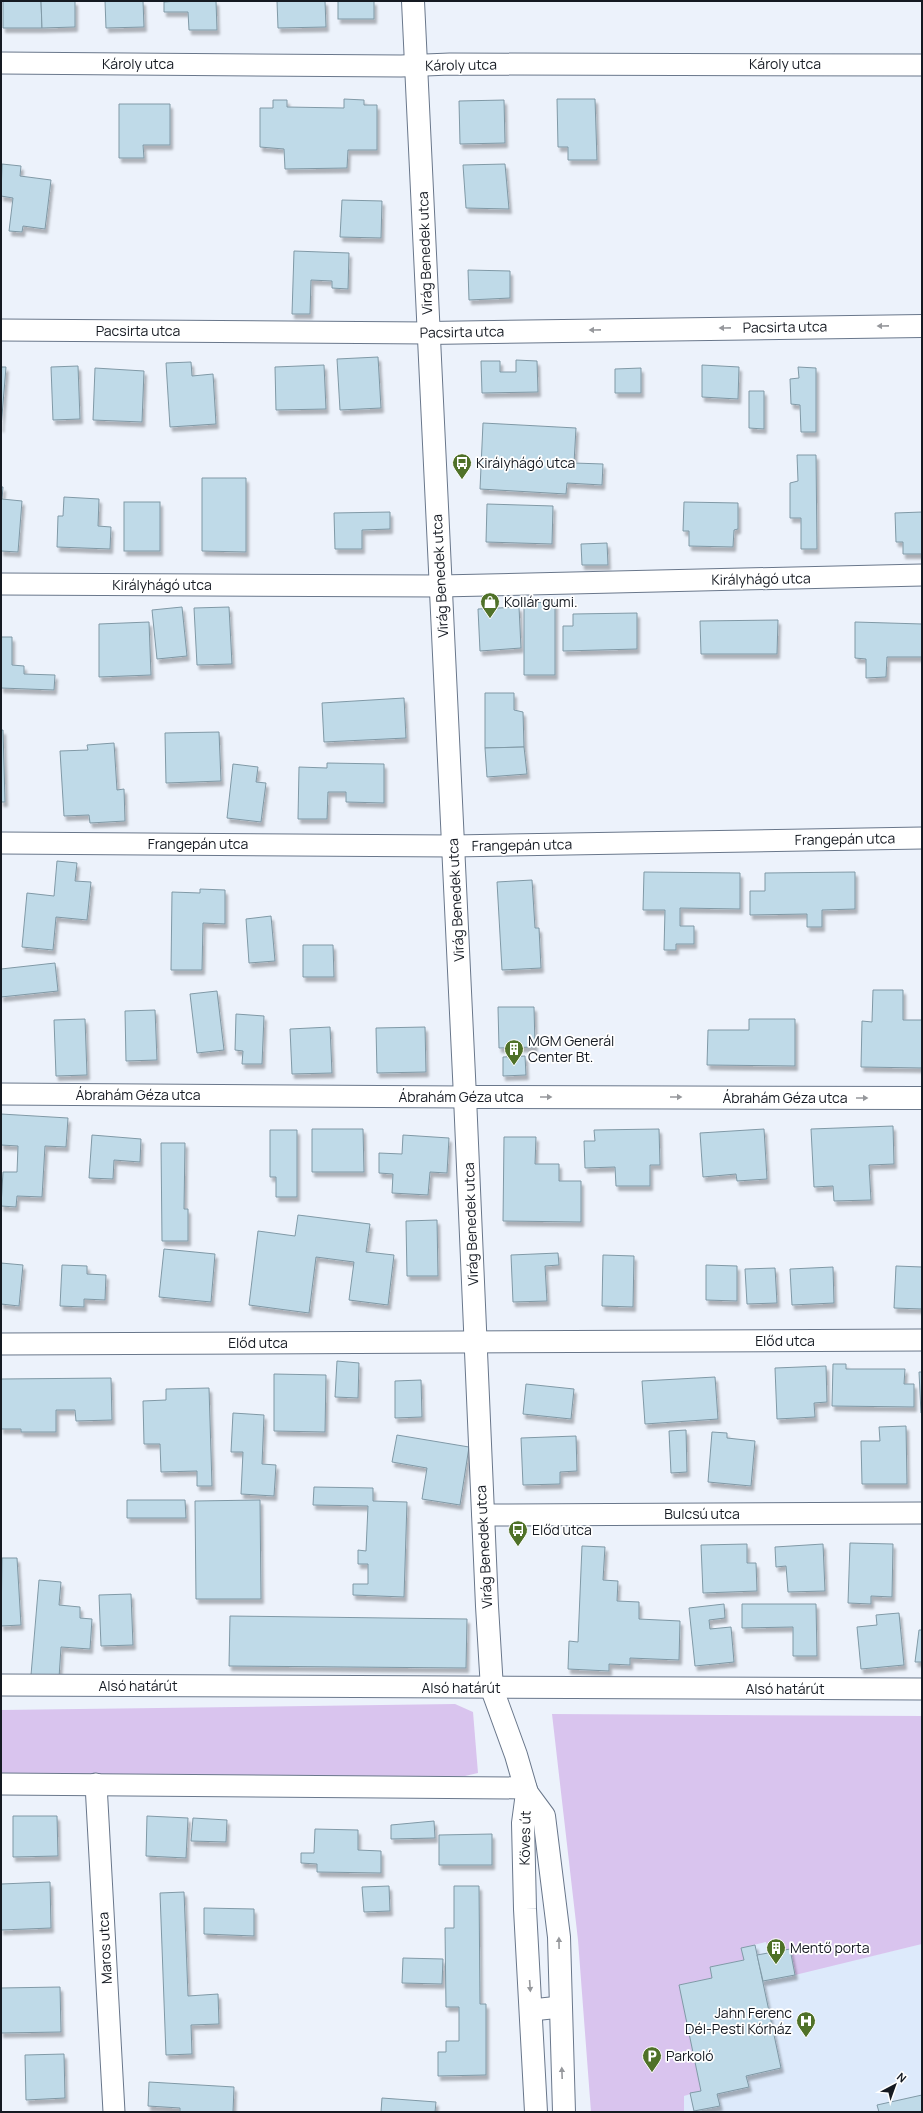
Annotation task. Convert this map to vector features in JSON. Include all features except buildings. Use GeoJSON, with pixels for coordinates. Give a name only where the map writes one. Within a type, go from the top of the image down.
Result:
{"type":"FeatureCollection","features":[{"type":"Feature","properties":{"kind":"street","name":"Virág Benedek utca"},"geometry":{"type":"LineString","coordinates":[[413,1],[492,1689],[526,1790]]}},
{"type":"Feature","properties":{"kind":"street","name":"Károly utca"},"geometry":{"type":"LineString","coordinates":[[1,63],[417,66],[450,64],[922,65]]}},
{"type":"Feature","properties":{"kind":"street","name":"Pacsirta utca"},"geometry":{"type":"LineString","coordinates":[[1,330],[428,333],[922,326]]}},
{"type":"Feature","properties":{"kind":"street","name":"Királyhágó utca"},"geometry":{"type":"LineString","coordinates":[[1,584],[440,586],[922,575]]}},
{"type":"Feature","properties":{"kind":"street","name":"Frangepán utca"},"geometry":{"type":"LineString","coordinates":[[1,843],[453,846],[922,838]]}},
{"type":"Feature","properties":{"kind":"street","name":"Ábrahám Géza utca"},"geometry":{"type":"LineString","coordinates":[[1,1094],[922,1098]]}},
{"type":"Feature","properties":{"kind":"street","name":"Előd utca"},"geometry":{"type":"LineString","coordinates":[[1,1344],[922,1340]]}},
{"type":"Feature","properties":{"kind":"street","name":"Bulcsú utca"},"geometry":{"type":"LineString","coordinates":[[483,1515],[922,1513]]}},
{"type":"Feature","properties":{"kind":"street","name":"Alsó határút"},"geometry":{"type":"LineString","coordinates":[[1,1685],[492,1689],[922,1689]]}},
{"type":"Feature","properties":{"kind":"street"},"geometry":{"type":"LineString","coordinates":[[1,1784],[526,1790]]}},
{"type":"Feature","properties":{"kind":"street","name":"Maros utca"},"geometry":{"type":"LineString","coordinates":[[96,1784],[114,2112]]}},
{"type":"Feature","properties":{"kind":"street","name":"Köves út"},"geometry":{"type":"LineString","coordinates":[[526,1790],[544,1816],[559,1937],[564,2112]]}},
{"type":"Feature","properties":{"kind":"street","name":"Köves út"},"geometry":{"type":"LineString","coordinates":[[526,1790],[523,1823],[525,1909],[532,2010],[536,2112]]}},
{"type":"Feature","properties":{"kind":"street"},"geometry":{"type":"LineString","coordinates":[[532,2010],[560,2007]]}},
{"type":"Feature","properties":{"kind":"shaded area"},"geometry":{"type":"Polygon","coordinates":[[[455,1704],[473,1712],[478,1773],[465,1776],[1,1778],[1,1710],[455,1704]]]}},
{"type":"Feature","properties":{"kind":"shaded area"},"geometry":{"type":"Polygon","coordinates":[[[552,1714],[922,1716],[922,1944],[795,1975],[790,1949],[769,1953],[766,1942],[741,1948],[744,1960],[710,1967],[712,1978],[679,1985],[701,2091],[684,2096],[684,2112],[591,2112],[578,1940],[552,1714]]]}},
{"type":"Feature","properties":{"kind":"shaded area","name":"Jahn Ferenc Dél-Pesti Kórház"},"geometry":{"type":"Polygon","coordinates":[[[766,1942],[790,1949],[795,1974],[922,1944],[922,2112],[684,2112],[683,2096],[701,2091],[679,1985],[712,1978],[710,1967],[743,1960],[741,1948],[766,1942]]]}},
{"type":"Feature","properties":{"kind":"place","name":"Királyhágó utca"},"geometry":{"type":"Point","coordinates":[462,480]}},
{"type":"Feature","properties":{"kind":"place","name":"Kollár gumi."},"geometry":{"type":"Point","coordinates":[490,619]}},
{"type":"Feature","properties":{"kind":"place","name":"MGM Generál Center Bt."},"geometry":{"type":"Point","coordinates":[514,1066]}},
{"type":"Feature","properties":{"kind":"place","name":"Előd utca"},"geometry":{"type":"Point","coordinates":[518,1547]}},
{"type":"Feature","properties":{"kind":"place","name":"Mentő porta"},"geometry":{"type":"Point","coordinates":[776,1965]}},
{"type":"Feature","properties":{"kind":"place","name":"Jahn Ferenc Dél-Pesti Kórház"},"geometry":{"type":"Point","coordinates":[806,2038]}},
{"type":"Feature","properties":{"kind":"place","name":"Parkoló"},"geometry":{"type":"Point","coordinates":[652,2073]}}]}
